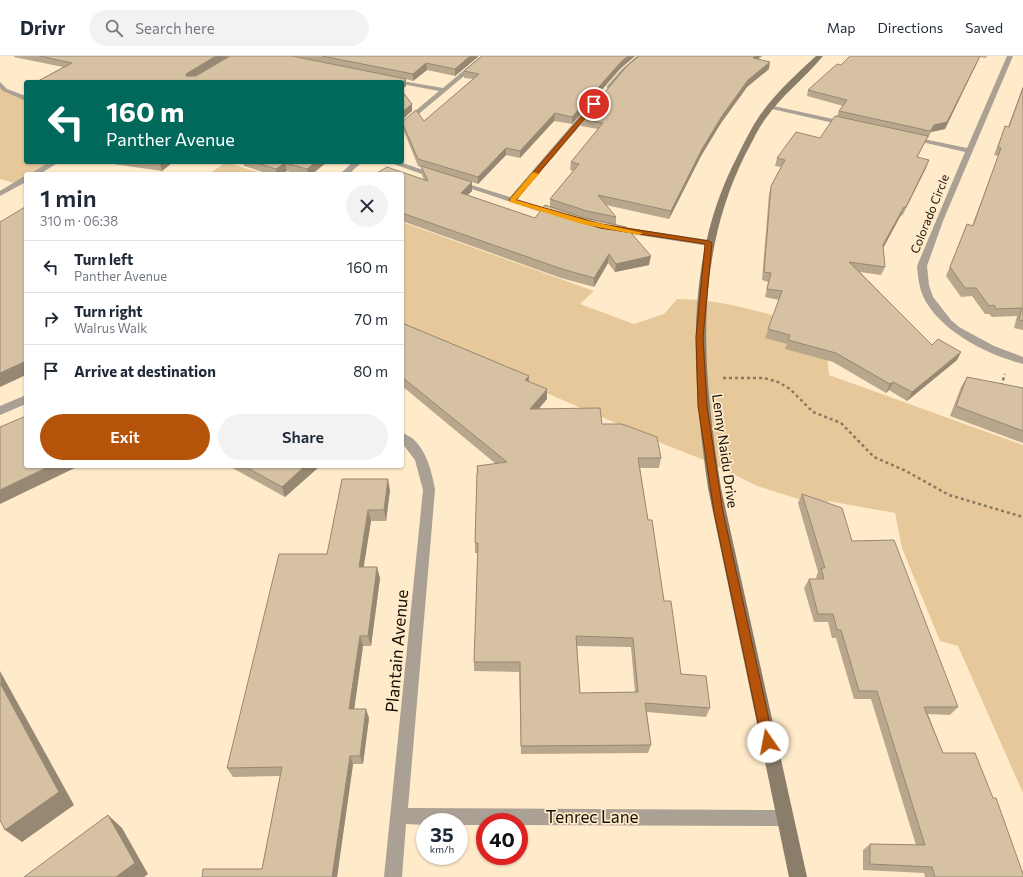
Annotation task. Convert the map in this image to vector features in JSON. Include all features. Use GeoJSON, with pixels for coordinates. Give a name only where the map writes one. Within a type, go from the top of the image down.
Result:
{"type":"FeatureCollection","features":[{"type":"Feature","properties":{"kind":"street"},"geometry":{"type":"LineString","coordinates":[[404,124],[485,56]]}},
{"type":"Feature","properties":{"kind":"street"},"geometry":{"type":"LineString","coordinates":[[512,200],[623,70],[641,56]]}},
{"type":"Feature","properties":{"kind":"street","name":"Lenny Naidu Drive"},"geometry":{"type":"LineString","coordinates":[[798,877],[718,512],[707,446],[700,376],[700,337],[709,243],[726,189],[742,150],[757,124],[786,88],[817,56]]}},
{"type":"Feature","properties":{"kind":"street","name":"Colorado Circle"},"geometry":{"type":"LineString","coordinates":[[1010,56],[939,221],[922,266],[924,285],[928,297],[937,311],[955,329],[990,348],[1023,360]]}},
{"type":"Feature","properties":{"kind":"street"},"geometry":{"type":"LineString","coordinates":[[384,78],[394,80]]}},
{"type":"Feature","properties":{"kind":"street"},"geometry":{"type":"LineString","coordinates":[[404,82],[445,90]]}},
{"type":"Feature","properties":{"kind":"street"},"geometry":{"type":"LineString","coordinates":[[0,84],[5,90],[24,98]]}},
{"type":"Feature","properties":{"kind":"street"},"geometry":{"type":"LineString","coordinates":[[772,107],[854,125]]}},
{"type":"Feature","properties":{"kind":"street"},"geometry":{"type":"LineString","coordinates":[[901,136],[969,152]]}},
{"type":"Feature","properties":{"kind":"street"},"geometry":{"type":"LineString","coordinates":[[38,172],[52,164]]}},
{"type":"Feature","properties":{"kind":"street"},"geometry":{"type":"LineString","coordinates":[[346,172],[356,164]]}},
{"type":"Feature","properties":{"kind":"street"},"geometry":{"type":"LineString","coordinates":[[398,164],[561,216]]}},
{"type":"Feature","properties":{"kind":"street"},"geometry":{"type":"LineString","coordinates":[[0,194],[24,180]]}},
{"type":"Feature","properties":{"kind":"street"},"geometry":{"type":"LineString","coordinates":[[606,227],[709,243]]}},
{"type":"Feature","properties":{"kind":"street"},"geometry":{"type":"LineString","coordinates":[[0,411],[24,400]]}},
{"type":"Feature","properties":{"kind":"street","name":"Plantain Avenue"},"geometry":{"type":"LineString","coordinates":[[393,877],[429,490],[426,469],[409,442],[404,438]]}},
{"type":"Feature","properties":{"kind":"street","name":"Tenrec Lane"},"geometry":{"type":"LineString","coordinates":[[399,816],[784,818]]}},
{"type":"Feature","properties":{"kind":"path"},"geometry":{"type":"LineString","coordinates":[[1001,386],[1012,356]]}},
{"type":"Feature","properties":{"kind":"path"},"geometry":{"type":"LineString","coordinates":[[700,376],[742,380],[764,378],[778,382],[790,389],[813,412],[841,423],[874,457],[906,471],[949,495],[1023,517]]}},
{"type":"Feature","properties":{"kind":"shaded area"},"geometry":{"type":"Polygon","coordinates":[[[0,85],[4,90],[24,98],[24,164],[52,164],[38,172],[24,172],[24,180],[18,184],[0,179],[0,85]]]}},
{"type":"Feature","properties":{"kind":"shaded area"},"geometry":{"type":"Polygon","coordinates":[[[223,164],[232,164],[258,172],[212,172],[223,164]]]}},
{"type":"Feature","properties":{"kind":"shaded area"},"geometry":{"type":"Polygon","coordinates":[[[404,223],[594,291],[580,304],[634,324],[664,314],[677,299],[734,305],[825,331],[829,375],[1023,445],[1023,793],[958,646],[940,641],[902,548],[895,513],[828,501],[830,509],[757,486],[709,462],[666,445],[404,331],[404,223]]]}},
{"type":"Feature","properties":{"kind":"building"},"geometry":{"type":"Polygon","coordinates":[[[39,56],[216,56],[186,74],[186,76],[196,76],[230,56],[292,56],[406,79],[404,80],[40,80],[72,63],[39,56]]]}},
{"type":"Feature","properties":{"kind":"building"},"geometry":{"type":"Polygon","coordinates":[[[322,56],[470,56],[455,69],[426,63],[413,74],[322,56]]]}},
{"type":"Feature","properties":{"kind":"building"},"geometry":{"type":"Polygon","coordinates":[[[482,56],[628,56],[572,117],[555,113],[520,151],[506,148],[478,177],[418,159],[404,127],[404,120],[416,110],[424,121],[479,74],[464,71],[482,56]]]}},
{"type":"Feature","properties":{"kind":"building"},"geometry":{"type":"Polygon","coordinates":[[[639,56],[755,56],[753,58],[770,62],[748,80],[722,116],[702,149],[671,211],[598,195],[616,217],[587,211],[550,199],[579,164],[571,162],[603,123],[582,119],[627,66],[639,56]]]}},
{"type":"Feature","properties":{"kind":"building"},"geometry":{"type":"Polygon","coordinates":[[[850,56],[980,56],[947,122],[934,125],[930,131],[839,111],[847,100],[808,90],[837,64],[841,65],[850,56]]]}},
{"type":"Feature","properties":{"kind":"building"},"geometry":{"type":"Polygon","coordinates":[[[1023,88],[1023,321],[1019,320],[1022,308],[996,309],[994,305],[989,306],[976,288],[965,288],[950,267],[967,224],[973,226],[1001,148],[998,147],[1005,126],[1009,127],[1023,88]]]}},
{"type":"Feature","properties":{"kind":"building"},"geometry":{"type":"Polygon","coordinates":[[[404,94],[412,104],[404,110],[404,94]]]}},
{"type":"Feature","properties":{"kind":"building"},"geometry":{"type":"Polygon","coordinates":[[[835,116],[928,136],[917,157],[929,160],[906,207],[904,207],[883,245],[885,267],[849,262],[932,345],[938,339],[961,352],[912,392],[893,382],[890,384],[836,353],[788,340],[790,335],[768,329],[782,291],[767,289],[771,273],[764,272],[771,186],[785,160],[777,158],[796,132],[820,138],[835,116]]]}},
{"type":"Feature","properties":{"kind":"building"},"geometry":{"type":"Polygon","coordinates":[[[260,164],[284,164],[276,169],[260,164]]]}},
{"type":"Feature","properties":{"kind":"building"},"geometry":{"type":"Polygon","coordinates":[[[289,164],[313,164],[307,169],[289,164]]]}},
{"type":"Feature","properties":{"kind":"building"},"geometry":{"type":"Polygon","coordinates":[[[421,166],[472,182],[461,193],[535,218],[545,205],[581,217],[626,227],[651,256],[616,264],[609,254],[594,278],[562,269],[404,214],[404,173],[428,181],[421,166]]]}},
{"type":"Feature","properties":{"kind":"building"},"geometry":{"type":"Polygon","coordinates":[[[387,167],[402,172],[378,172],[387,167]]]}},
{"type":"Feature","properties":{"kind":"building"},"geometry":{"type":"Polygon","coordinates":[[[24,208],[24,362],[0,373],[0,222],[24,208]]]}},
{"type":"Feature","properties":{"kind":"building"},"geometry":{"type":"Polygon","coordinates":[[[404,324],[529,376],[525,380],[547,389],[530,409],[600,408],[602,424],[622,424],[657,437],[661,458],[638,458],[648,520],[652,520],[664,601],[671,601],[681,674],[706,676],[710,708],[645,703],[651,745],[521,746],[520,662],[474,662],[478,543],[475,543],[477,466],[507,462],[404,379],[404,324]],[[576,636],[580,693],[638,692],[633,638],[576,636]]]}},
{"type":"Feature","properties":{"kind":"building"},"geometry":{"type":"Polygon","coordinates":[[[967,377],[1023,388],[1023,431],[956,406],[967,377]]]}},
{"type":"Feature","properties":{"kind":"building"},"geometry":{"type":"Polygon","coordinates":[[[24,417],[24,468],[46,468],[0,490],[0,427],[24,417]]]}},
{"type":"Feature","properties":{"kind":"building"},"geometry":{"type":"Polygon","coordinates":[[[248,468],[303,468],[282,487],[248,468]]]}},
{"type":"Feature","properties":{"kind":"building"},"geometry":{"type":"Polygon","coordinates":[[[342,479],[388,479],[384,510],[368,510],[359,567],[377,567],[368,636],[360,636],[349,709],[366,709],[360,756],[350,756],[332,877],[202,877],[203,869],[262,869],[282,767],[227,768],[279,554],[327,554],[342,479]]]}},
{"type":"Feature","properties":{"kind":"building"},"geometry":{"type":"Polygon","coordinates":[[[802,494],[842,508],[852,541],[894,540],[958,707],[924,707],[943,753],[975,753],[993,798],[996,798],[1023,877],[935,877],[932,867],[870,864],[870,844],[925,845],[877,691],[859,691],[841,630],[837,630],[833,614],[818,614],[809,579],[824,579],[821,568],[825,568],[802,494]]]}},
{"type":"Feature","properties":{"kind":"building"},"geometry":{"type":"Polygon","coordinates":[[[0,683],[59,792],[5,830],[0,820],[0,683]]]}},
{"type":"Feature","properties":{"kind":"building"},"geometry":{"type":"Polygon","coordinates":[[[108,815],[135,863],[116,877],[24,877],[108,815]]]}},
{"type":"Feature","properties":{"kind":"slow traffic"},"geometry":{"type":"LineString","coordinates":[[536,174],[512,200],[584,222],[639,233]]}},
{"type":"Feature","properties":{"kind":"route"},"geometry":{"type":"LineString","coordinates":[[594,104],[558,148],[512,200],[600,226],[709,243],[700,337],[702,406],[718,512],[768,742]]}}]}
